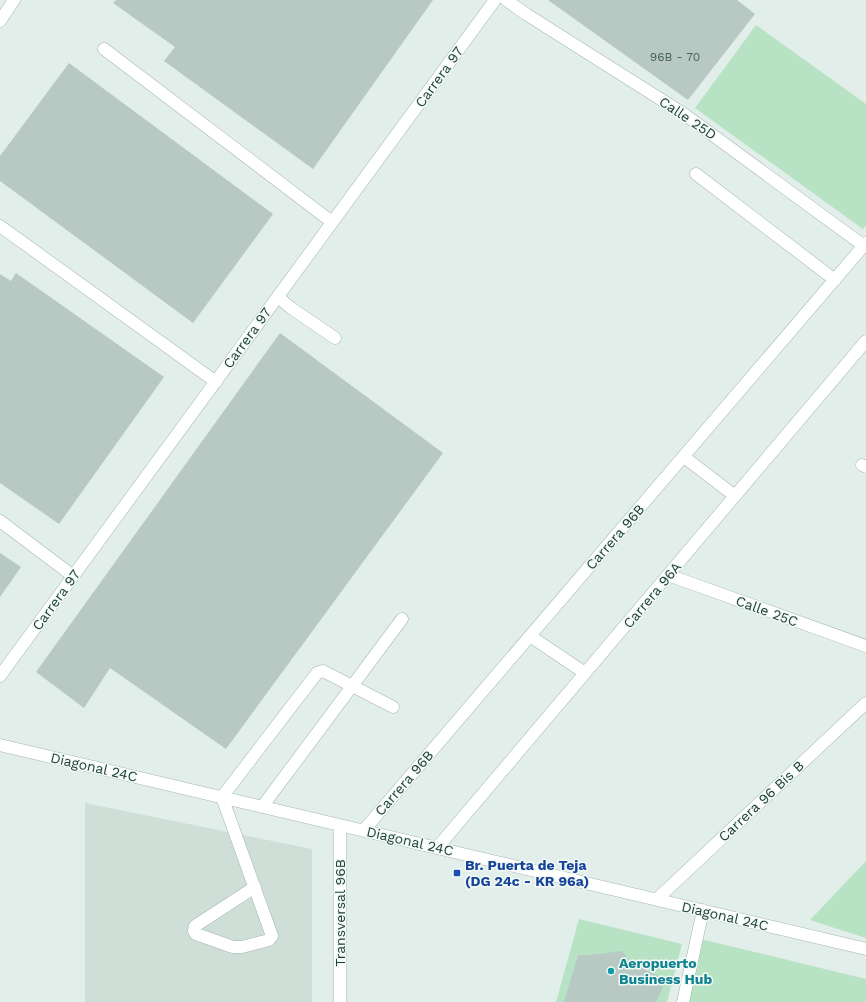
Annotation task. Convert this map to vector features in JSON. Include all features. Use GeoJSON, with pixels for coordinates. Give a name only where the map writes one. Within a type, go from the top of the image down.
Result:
{"type":"FeatureCollection","features":[{"type":"Feature","properties":{"kind":"street"},"geometry":{"type":"LineString","coordinates":[[0,21],[14,0]]}},
{"type":"Feature","properties":{"kind":"street","name":"Carrera 97"},"geometry":{"type":"LineString","coordinates":[[0,676],[495,0]]}},
{"type":"Feature","properties":{"kind":"street","name":"Calle 25D"},"geometry":{"type":"LineString","coordinates":[[506,0],[684,114],[865,244]]}},
{"type":"Feature","properties":{"kind":"street"},"geometry":{"type":"LineString","coordinates":[[104,49],[332,222]]}},
{"type":"Feature","properties":{"kind":"street"},"geometry":{"type":"LineString","coordinates":[[696,174],[835,280]]}},
{"type":"Feature","properties":{"kind":"street"},"geometry":{"type":"LineString","coordinates":[[0,226],[216,382]]}},
{"type":"Feature","properties":{"kind":"street","name":"Carrera 96B"},"geometry":{"type":"LineString","coordinates":[[364,830],[865,244]]}},
{"type":"Feature","properties":{"kind":"street"},"geometry":{"type":"LineString","coordinates":[[278,297],[291,308],[335,338]]}},
{"type":"Feature","properties":{"kind":"street","name":"Carrera 96A"},"geometry":{"type":"LineString","coordinates":[[437,848],[866,341]]}},
{"type":"Feature","properties":{"kind":"street"},"geometry":{"type":"LineString","coordinates":[[684,457],[735,496]]}},
{"type":"Feature","properties":{"kind":"street"},"geometry":{"type":"LineString","coordinates":[[0,521],[74,576]]}},
{"type":"Feature","properties":{"kind":"street","name":"Calle 25C"},"geometry":{"type":"LineString","coordinates":[[668,575],[866,646]]}},
{"type":"Feature","properties":{"kind":"street"},"geometry":{"type":"LineString","coordinates":[[262,806],[402,619]]}},
{"type":"Feature","properties":{"kind":"street"},"geometry":{"type":"LineString","coordinates":[[530,636],[585,673]]}},
{"type":"Feature","properties":{"kind":"street"},"geometry":{"type":"LineString","coordinates":[[255,887],[195,926],[194,931],[196,934],[233,947],[242,947],[269,940],[272,936],[255,887],[222,797],[317,672],[323,671],[393,707]]}},
{"type":"Feature","properties":{"kind":"street","name":"Carrera 96 Bis B"},"geometry":{"type":"LineString","coordinates":[[657,899],[866,703]]}},
{"type":"Feature","properties":{"kind":"street","name":"Diagonal 24C"},"geometry":{"type":"LineString","coordinates":[[0,745],[866,949]]}},
{"type":"Feature","properties":{"kind":"street","name":"Transversal 96B"},"geometry":{"type":"LineString","coordinates":[[340,825],[340,1002]]}},
{"type":"Feature","properties":{"kind":"street"},"geometry":{"type":"LineString","coordinates":[[683,1002],[703,910]]}},
{"type":"Feature","properties":{"kind":"shaded area"},"geometry":{"type":"Polygon","coordinates":[[[85,803],[312,849],[312,1002],[85,1002],[85,803]]]}},
{"type":"Feature","properties":{"kind":"green space"},"geometry":{"type":"Polygon","coordinates":[[[756,25],[866,104],[866,225],[863,229],[695,108],[756,25]]]}},
{"type":"Feature","properties":{"kind":"green space"},"geometry":{"type":"Polygon","coordinates":[[[866,861],[866,938],[810,920],[866,861]]]}},
{"type":"Feature","properties":{"kind":"green space"},"geometry":{"type":"Polygon","coordinates":[[[579,919],[682,944],[667,1002],[556,1002],[579,919]]]}},
{"type":"Feature","properties":{"kind":"green space"},"geometry":{"type":"Polygon","coordinates":[[[701,939],[866,979],[866,1002],[688,1002],[701,939]]]}},
{"type":"Feature","properties":{"kind":"building"},"geometry":{"type":"Polygon","coordinates":[[[116,0],[433,0],[313,169],[164,61],[175,47],[113,3],[116,0]]]}},
{"type":"Feature","properties":{"kind":"building"},"geometry":{"type":"Polygon","coordinates":[[[548,0],[737,0],[755,14],[688,100],[548,0]]]}},
{"type":"Feature","properties":{"kind":"building"},"geometry":{"type":"Polygon","coordinates":[[[69,63],[273,214],[193,323],[0,181],[0,156],[69,63]]]}},
{"type":"Feature","properties":{"kind":"building"},"geometry":{"type":"Polygon","coordinates":[[[16,273],[164,377],[59,524],[0,483],[0,274],[11,281],[16,273]]]}},
{"type":"Feature","properties":{"kind":"building"},"geometry":{"type":"Polygon","coordinates":[[[280,333],[443,453],[226,749],[110,668],[84,708],[36,672],[280,333]]]}},
{"type":"Feature","properties":{"kind":"building"},"geometry":{"type":"Polygon","coordinates":[[[0,553],[21,567],[0,597],[0,553]]]}},
{"type":"Feature","properties":{"kind":"building","name":"Aeropuerto Business Hub"},"geometry":{"type":"Polygon","coordinates":[[[622,951],[630,962],[666,980],[656,1002],[564,1002],[578,955],[622,951]]]}},
{"type":"Feature","properties":{"kind":"place","name":"Br. Puerta de Teja (DG 24c - KR 96a)"},"geometry":{"type":"Point","coordinates":[457,873]}},
{"type":"Feature","properties":{"kind":"place","name":"Aeropuerto Business Hub"},"geometry":{"type":"Point","coordinates":[611,971]}}]}
